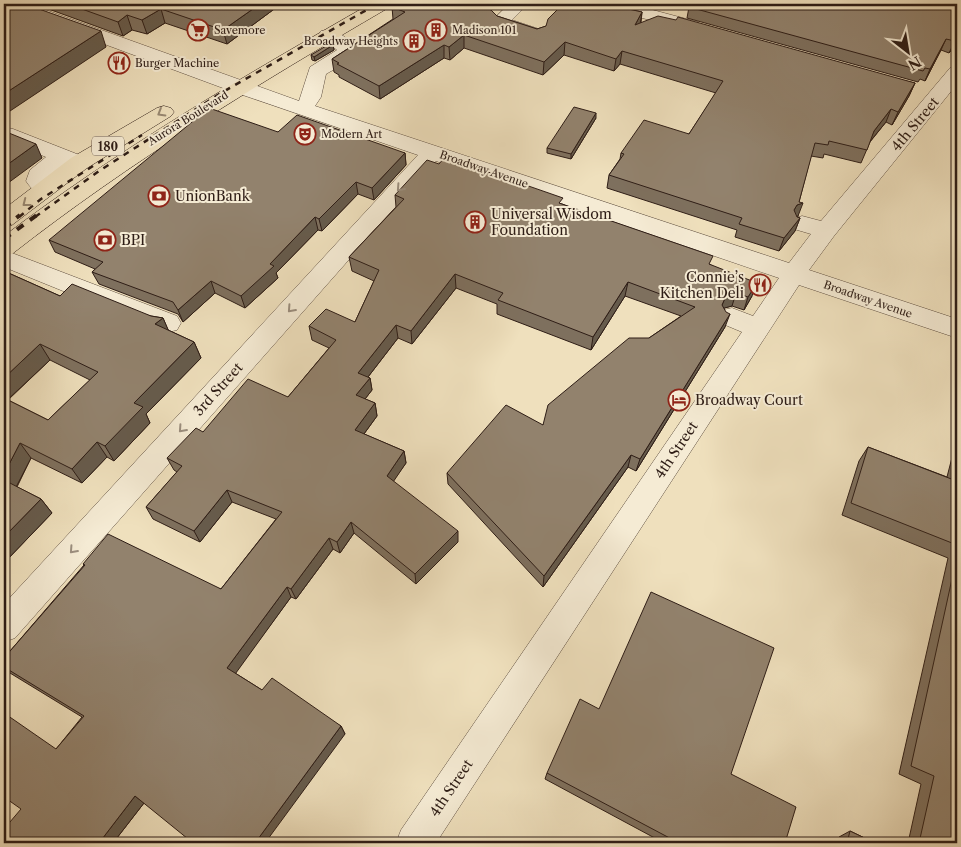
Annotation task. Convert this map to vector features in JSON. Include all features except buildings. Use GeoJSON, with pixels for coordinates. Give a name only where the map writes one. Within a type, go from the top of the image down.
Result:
{"type":"FeatureCollection","features":[{"type":"Feature","properties":{"kind":"main road","name":"Aurora Boulevard"},"geometry":{"type":"LineString","coordinates":[[4,248],[58,205],[228,83],[350,4]]}},
{"type":"Feature","properties":{"kind":"main road","name":"Aurora Boulevard"},"geometry":{"type":"LineString","coordinates":[[70,160],[228,83],[290,57],[382,4]]}},
{"type":"Feature","properties":{"kind":"main road"},"geometry":{"type":"LineString","coordinates":[[4,220],[45,188]]}},
{"type":"Feature","properties":{"kind":"street"},"geometry":{"type":"LineString","coordinates":[[519,4],[501,21],[537,34]]}},
{"type":"Feature","properties":{"kind":"street"},"geometry":{"type":"LineString","coordinates":[[610,4],[712,32]]}},
{"type":"Feature","properties":{"kind":"street","name":"Broadway Avenue"},"geometry":{"type":"LineString","coordinates":[[18,6],[303,109],[957,329]]}},
{"type":"Feature","properties":{"kind":"street"},"geometry":{"type":"LineString","coordinates":[[4,20],[18,6]]}},
{"type":"Feature","properties":{"kind":"street"},"geometry":{"type":"LineString","coordinates":[[303,109],[311,97],[317,71],[342,57],[346,50],[341,43],[328,35]]}},
{"type":"Feature","properties":{"kind":"street"},"geometry":{"type":"LineString","coordinates":[[290,57],[317,71]]}},
{"type":"Feature","properties":{"kind":"street","name":"4th Street"},"geometry":{"type":"LineString","coordinates":[[414,843],[745,322],[794,274],[929,93],[957,72]]}},
{"type":"Feature","properties":{"kind":"street"},"geometry":{"type":"LineString","coordinates":[[6,134],[70,160]]}},
{"type":"Feature","properties":{"kind":"street","name":"3rd Street"},"geometry":{"type":"LineString","coordinates":[[4,627],[433,152]]}},
{"type":"Feature","properties":{"kind":"street"},"geometry":{"type":"LineString","coordinates":[[45,188],[37,181],[38,174],[70,160]]}},
{"type":"Feature","properties":{"kind":"street"},"geometry":{"type":"LineString","coordinates":[[802,224],[826,230]]}},
{"type":"Feature","properties":{"kind":"street"},"geometry":{"type":"LineString","coordinates":[[4,258],[168,323]]}},
{"type":"Feature","properties":{"kind":"railway"},"geometry":{"type":"LineString","coordinates":[[35,217],[99,171],[221,93],[377,4]]}},
{"type":"Feature","properties":{"kind":"railway"},"geometry":{"type":"LineString","coordinates":[[19,217],[41,199],[142,135]]}},
{"type":"Feature","properties":{"kind":"railway"},"geometry":{"type":"LineString","coordinates":[[4,228],[20,215]]}},
{"type":"Feature","properties":{"kind":"railway"},"geometry":{"type":"LineString","coordinates":[[4,239],[37,215]]}},
{"type":"Feature","properties":{"kind":"place","name":"Savemore"},"geometry":{"type":"Point","coordinates":[198,30]}},
{"type":"Feature","properties":{"kind":"place","name":"Madison 101"},"geometry":{"type":"Point","coordinates":[436,30]}},
{"type":"Feature","properties":{"kind":"place","name":"Broadway Heights"},"geometry":{"type":"Point","coordinates":[414,41]}},
{"type":"Feature","properties":{"kind":"place","name":"Burger Machine"},"geometry":{"type":"Point","coordinates":[119,63]}},
{"type":"Feature","properties":{"kind":"place","name":"Modern Art"},"geometry":{"type":"Point","coordinates":[305,134]}},
{"type":"Feature","properties":{"kind":"place","name":"UnionBank"},"geometry":{"type":"Point","coordinates":[159,196]}},
{"type":"Feature","properties":{"kind":"place","name":"Universal Wisdom Foundation"},"geometry":{"type":"Point","coordinates":[475,222]}},
{"type":"Feature","properties":{"kind":"place","name":"BPI"},"geometry":{"type":"Point","coordinates":[105,240]}},
{"type":"Feature","properties":{"kind":"place","name":"Connie’s Kitchen Deli"},"geometry":{"type":"Point","coordinates":[760,285]}},
{"type":"Feature","properties":{"kind":"place","name":"Broadway Court"},"geometry":{"type":"Point","coordinates":[679,400]}}]}
